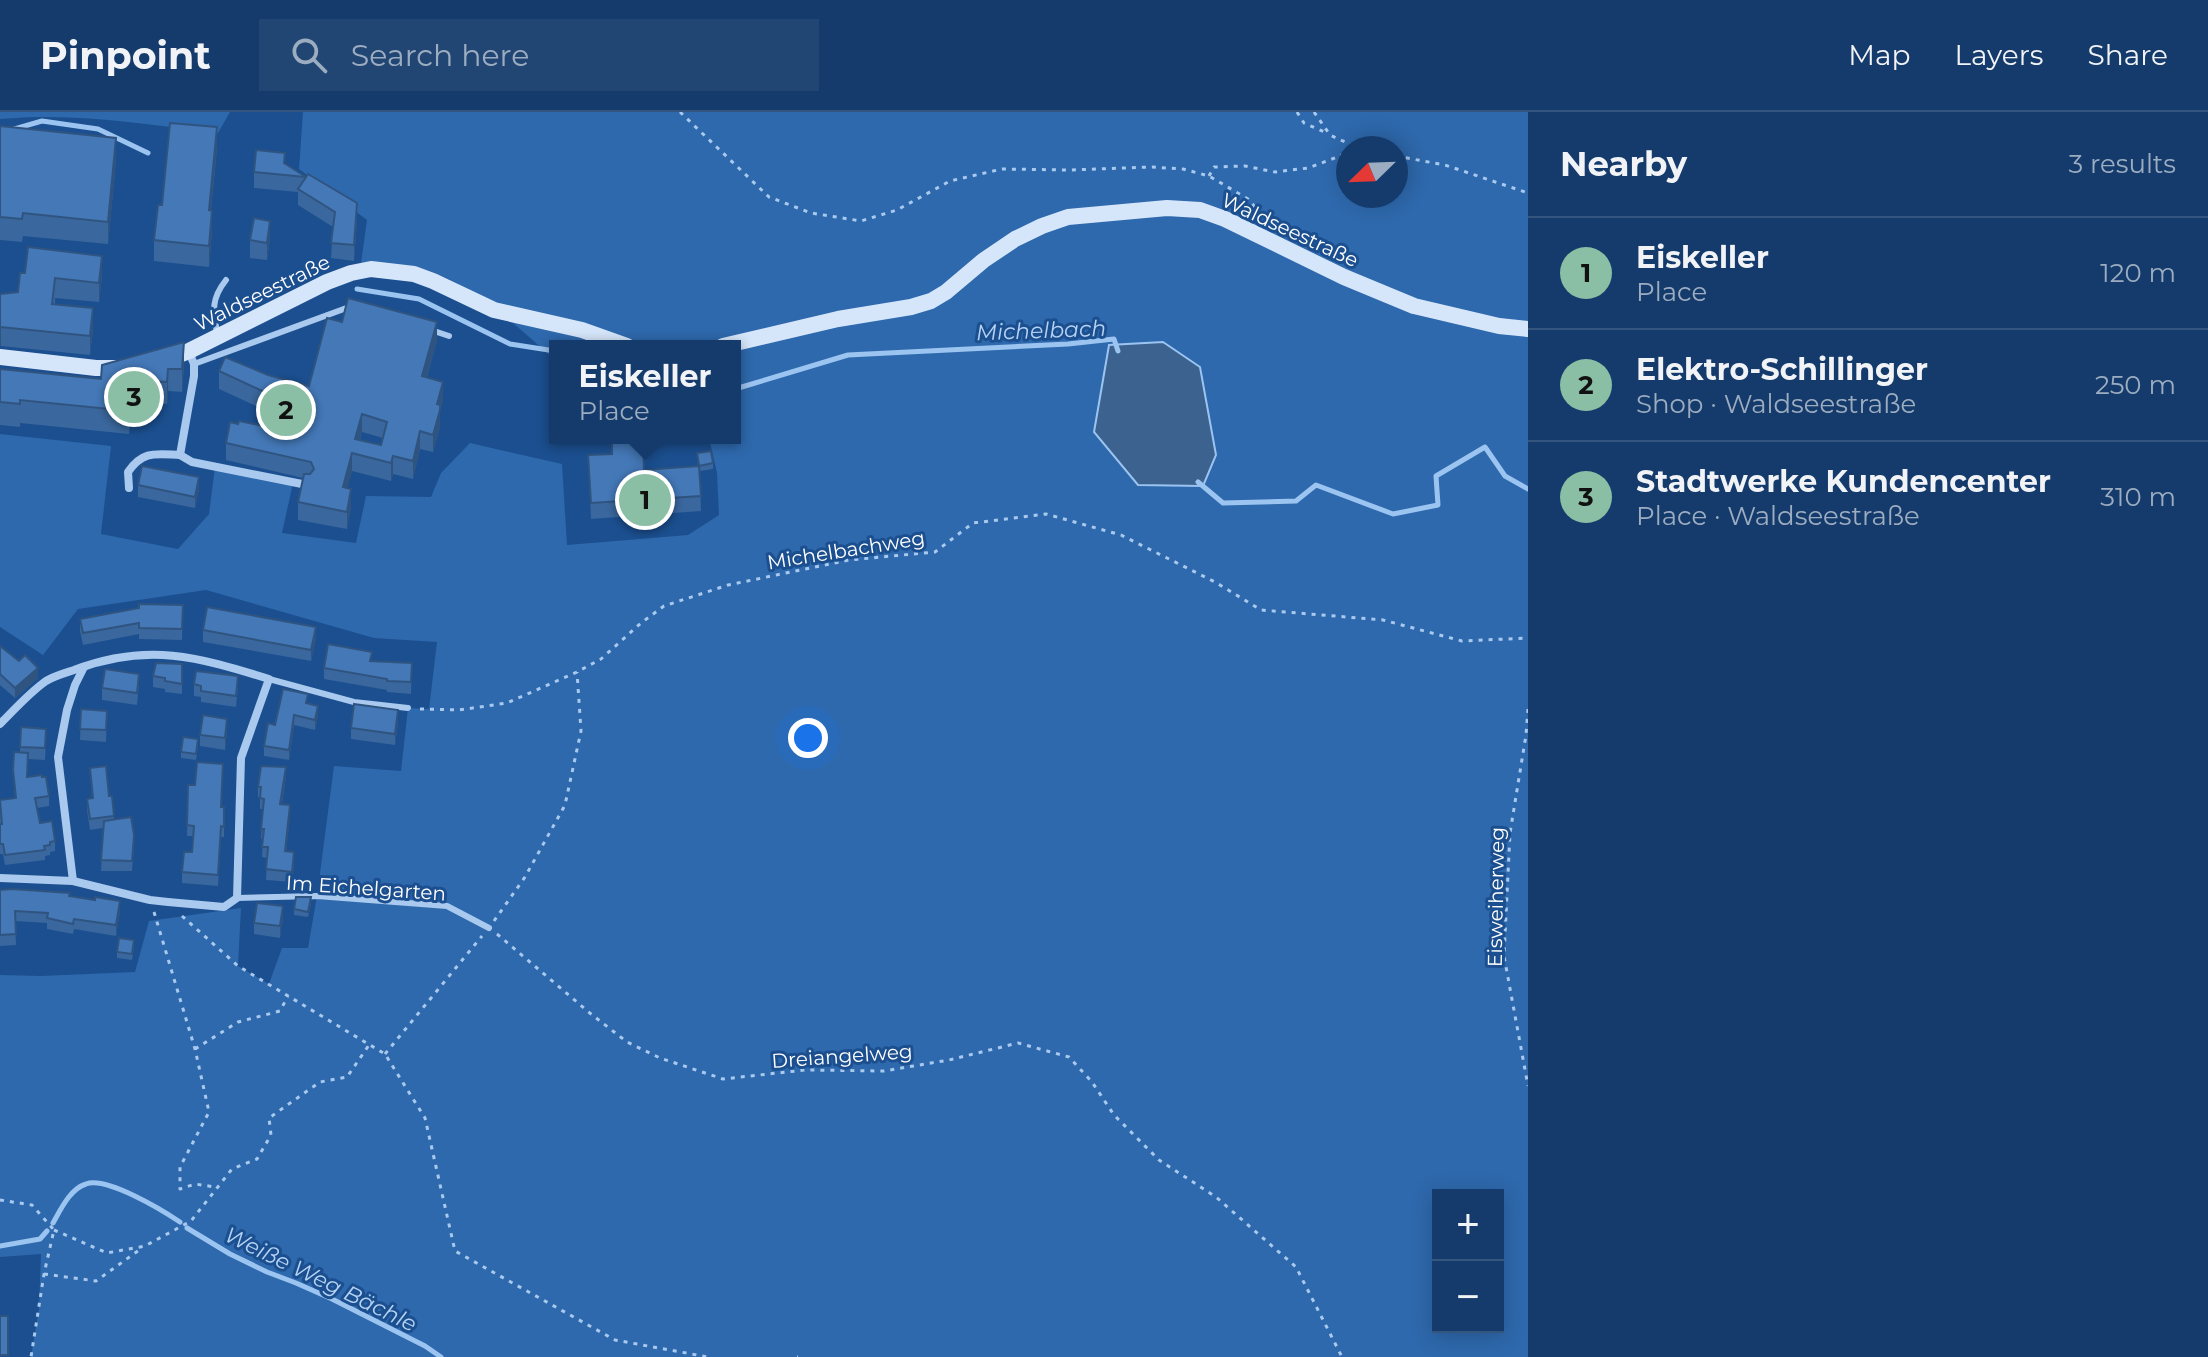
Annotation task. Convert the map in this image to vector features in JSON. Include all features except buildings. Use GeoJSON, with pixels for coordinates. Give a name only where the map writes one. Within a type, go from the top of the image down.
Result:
{"type":"FeatureCollection","features":[{"type":"Feature","properties":{"kind":"street","name":"Waldseestraße"},"geometry":{"type":"LineString","coordinates":[[741,342],[931,301],[1015,239],[1068,217],[1167,208],[1200,210],[1225,219],[1344,277],[1414,306],[1499,326],[1528,329]]}},
{"type":"Feature","properties":{"kind":"street","name":"Waldseestraße"},"geometry":{"type":"LineString","coordinates":[[0,357],[115,369],[192,358],[218,337],[327,282],[371,269],[414,274],[494,310],[582,330],[610,340]]}},
{"type":"Feature","properties":{"kind":"street","name":"Waldseestraße"},"geometry":{"type":"LineString","coordinates":[[180,455],[194,376],[192,358]]}},
{"type":"Feature","properties":{"kind":"street"},"geometry":{"type":"LineString","coordinates":[[129,488],[128,472],[136,460],[150,454],[180,455],[192,462],[307,485]]}},
{"type":"Feature","properties":{"kind":"street"},"geometry":{"type":"LineString","coordinates":[[0,724],[47,680],[117,657],[167,653],[213,662],[269,679],[241,758],[237,898]]}},
{"type":"Feature","properties":{"kind":"street"},"geometry":{"type":"LineString","coordinates":[[73,881],[58,757],[67,710],[84,666]]}},
{"type":"Feature","properties":{"kind":"street","name":"Im Eichelgarten"},"geometry":{"type":"LineString","coordinates":[[0,878],[73,881],[150,900],[224,907],[237,898]]}},
{"type":"Feature","properties":{"kind":"lane"},"geometry":{"type":"LineString","coordinates":[[218,337],[214,306],[216,292],[226,280]]}},
{"type":"Feature","properties":{"kind":"lane"},"geometry":{"type":"LineString","coordinates":[[192,358],[351,306],[366,308]]}},
{"type":"Feature","properties":{"kind":"lane"},"geometry":{"type":"LineString","coordinates":[[422,326],[449,336]]}},
{"type":"Feature","properties":{"kind":"lane"},"geometry":{"type":"LineString","coordinates":[[269,679],[354,702],[408,708]]}},
{"type":"Feature","properties":{"kind":"lane","name":"Im Eichelgarten"},"geometry":{"type":"LineString","coordinates":[[237,898],[317,896],[447,906],[489,928]]}},
{"type":"Feature","properties":{"kind":"path"},"geometry":{"type":"LineString","coordinates":[[680,112],[769,197],[811,213],[861,221],[897,210],[950,181],[1002,169],[1152,167],[1183,169],[1209,176],[1248,199],[1267,219],[1270,240]]}},
{"type":"Feature","properties":{"kind":"path"},"geometry":{"type":"LineString","coordinates":[[1297,112],[1304,123],[1336,138]]}},
{"type":"Feature","properties":{"kind":"path"},"geometry":{"type":"LineString","coordinates":[[1314,112],[1330,135]]}},
{"type":"Feature","properties":{"kind":"path"},"geometry":{"type":"LineString","coordinates":[[1209,176],[1214,167],[1245,166],[1275,172],[1308,168],[1336,158]]}},
{"type":"Feature","properties":{"kind":"path"},"geometry":{"type":"LineString","coordinates":[[1408,158],[1445,165],[1528,193]]}},
{"type":"Feature","properties":{"kind":"path","name":"Michelbachweg"},"geometry":{"type":"LineString","coordinates":[[408,708],[459,710],[507,703],[601,659],[664,606],[728,585],[849,560],[935,552],[973,523],[1046,514],[1121,535],[1215,582],[1261,610],[1383,620],[1462,641],[1528,639]]}},
{"type":"Feature","properties":{"kind":"path"},"geometry":{"type":"LineString","coordinates":[[385,1054],[489,928],[525,877],[565,805],[581,731],[577,672]]}},
{"type":"Feature","properties":{"kind":"path","name":"Eisweiherweg"},"geometry":{"type":"LineString","coordinates":[[1528,709],[1510,833],[1504,956],[1528,1086]]}},
{"type":"Feature","properties":{"kind":"path"},"geometry":{"type":"LineString","coordinates":[[150,900],[195,1049],[209,1112],[180,1167],[180,1189],[195,1184],[217,1188]]}},
{"type":"Feature","properties":{"kind":"path"},"geometry":{"type":"LineString","coordinates":[[168,902],[238,966],[385,1054],[425,1118],[455,1251],[615,1340],[708,1357]]}},
{"type":"Feature","properties":{"kind":"path","name":"Dreiangelweg"},"geometry":{"type":"LineString","coordinates":[[489,928],[627,1042],[660,1058],[723,1079],[805,1070],[884,1071],[949,1060],[1018,1043],[1069,1057],[1092,1082],[1114,1115],[1159,1160],[1216,1197],[1296,1267],[1342,1357]]}},
{"type":"Feature","properties":{"kind":"path"},"geometry":{"type":"LineString","coordinates":[[195,1049],[238,1022],[280,1011],[288,996]]}},
{"type":"Feature","properties":{"kind":"path"},"geometry":{"type":"LineString","coordinates":[[44,1274],[96,1281],[145,1246],[191,1221],[232,1169],[257,1159],[271,1135],[269,1118],[320,1082],[347,1077],[369,1045]]}},
{"type":"Feature","properties":{"kind":"path"},"geometry":{"type":"LineString","coordinates":[[0,1200],[32,1205],[54,1230],[107,1253],[145,1246]]}},
{"type":"Feature","properties":{"kind":"path"},"geometry":{"type":"LineString","coordinates":[[31,1357],[54,1230]]}},
{"type":"Feature","properties":{"kind":"shaded area"},"geometry":{"type":"Polygon","coordinates":[[[0,112],[230,112],[218,133],[82,118],[0,119],[0,112]]]}},
{"type":"Feature","properties":{"kind":"shaded area"},"geometry":{"type":"Polygon","coordinates":[[[303,112],[1528,112],[1528,1357],[31,1357],[39,1309],[41,1254],[0,1257],[0,975],[135,972],[149,921],[241,908],[238,966],[269,984],[282,948],[308,948],[334,766],[401,771],[408,708],[429,709],[437,642],[374,638],[206,590],[78,609],[43,655],[0,627],[0,434],[111,446],[101,534],[178,549],[209,514],[215,467],[293,483],[282,533],[356,543],[366,496],[431,497],[441,473],[470,443],[562,464],[567,545],[688,535],[719,515],[717,473],[710,444],[741,444],[741,340],[549,340],[549,355],[498,311],[452,281],[417,267],[361,263],[367,220],[299,169],[303,112]]]}},
{"type":"Feature","properties":{"kind":"shaded area"},"geometry":{"type":"Polygon","coordinates":[[[1163,342],[1200,367],[1216,455],[1203,486],[1138,485],[1094,432],[1109,345],[1163,342]]]}},
{"type":"Feature","properties":{"kind":"waterway","name":"Michelbach"},"geometry":{"type":"LineString","coordinates":[[0,133],[42,121],[98,129],[148,153]]}},
{"type":"Feature","properties":{"kind":"waterway","name":"Michelbach"},"geometry":{"type":"LineString","coordinates":[[357,289],[419,299],[510,344],[549,350]]}},
{"type":"Feature","properties":{"kind":"waterway","name":"Michelbach"},"geometry":{"type":"LineString","coordinates":[[741,387],[848,355],[1114,339],[1118,351]]}},
{"type":"Feature","properties":{"kind":"waterway","name":"Michelbach"},"geometry":{"type":"LineString","coordinates":[[1198,482],[1223,503],[1296,501],[1316,485],[1393,514],[1438,505],[1436,476],[1485,447],[1505,476],[1528,489]]}},
{"type":"Feature","properties":{"kind":"waterway","name":"Weiße Weg Bächle"},"geometry":{"type":"LineString","coordinates":[[53,1223],[75,1190],[95,1183],[120,1189],[180,1222]]}},
{"type":"Feature","properties":{"kind":"waterway","name":"Weiße Weg Bächle"},"geometry":{"type":"LineString","coordinates":[[187,1228],[230,1254],[332,1299],[441,1357]]}},
{"type":"Feature","properties":{"kind":"waterway","name":"Weiße Weg Bächle"},"geometry":{"type":"LineString","coordinates":[[0,1246],[40,1239],[47,1231]]}},
{"type":"Feature","properties":{"kind":"place","name":"Stadtwerke Kundencenter"},"geometry":{"type":"Point","coordinates":[134,397]}},
{"type":"Feature","properties":{"kind":"place","name":"Elektro-Schillinger"},"geometry":{"type":"Point","coordinates":[286,410]}},
{"type":"Feature","properties":{"kind":"place","name":"Eiskeller"},"geometry":{"type":"Point","coordinates":[645,500]}}]}
